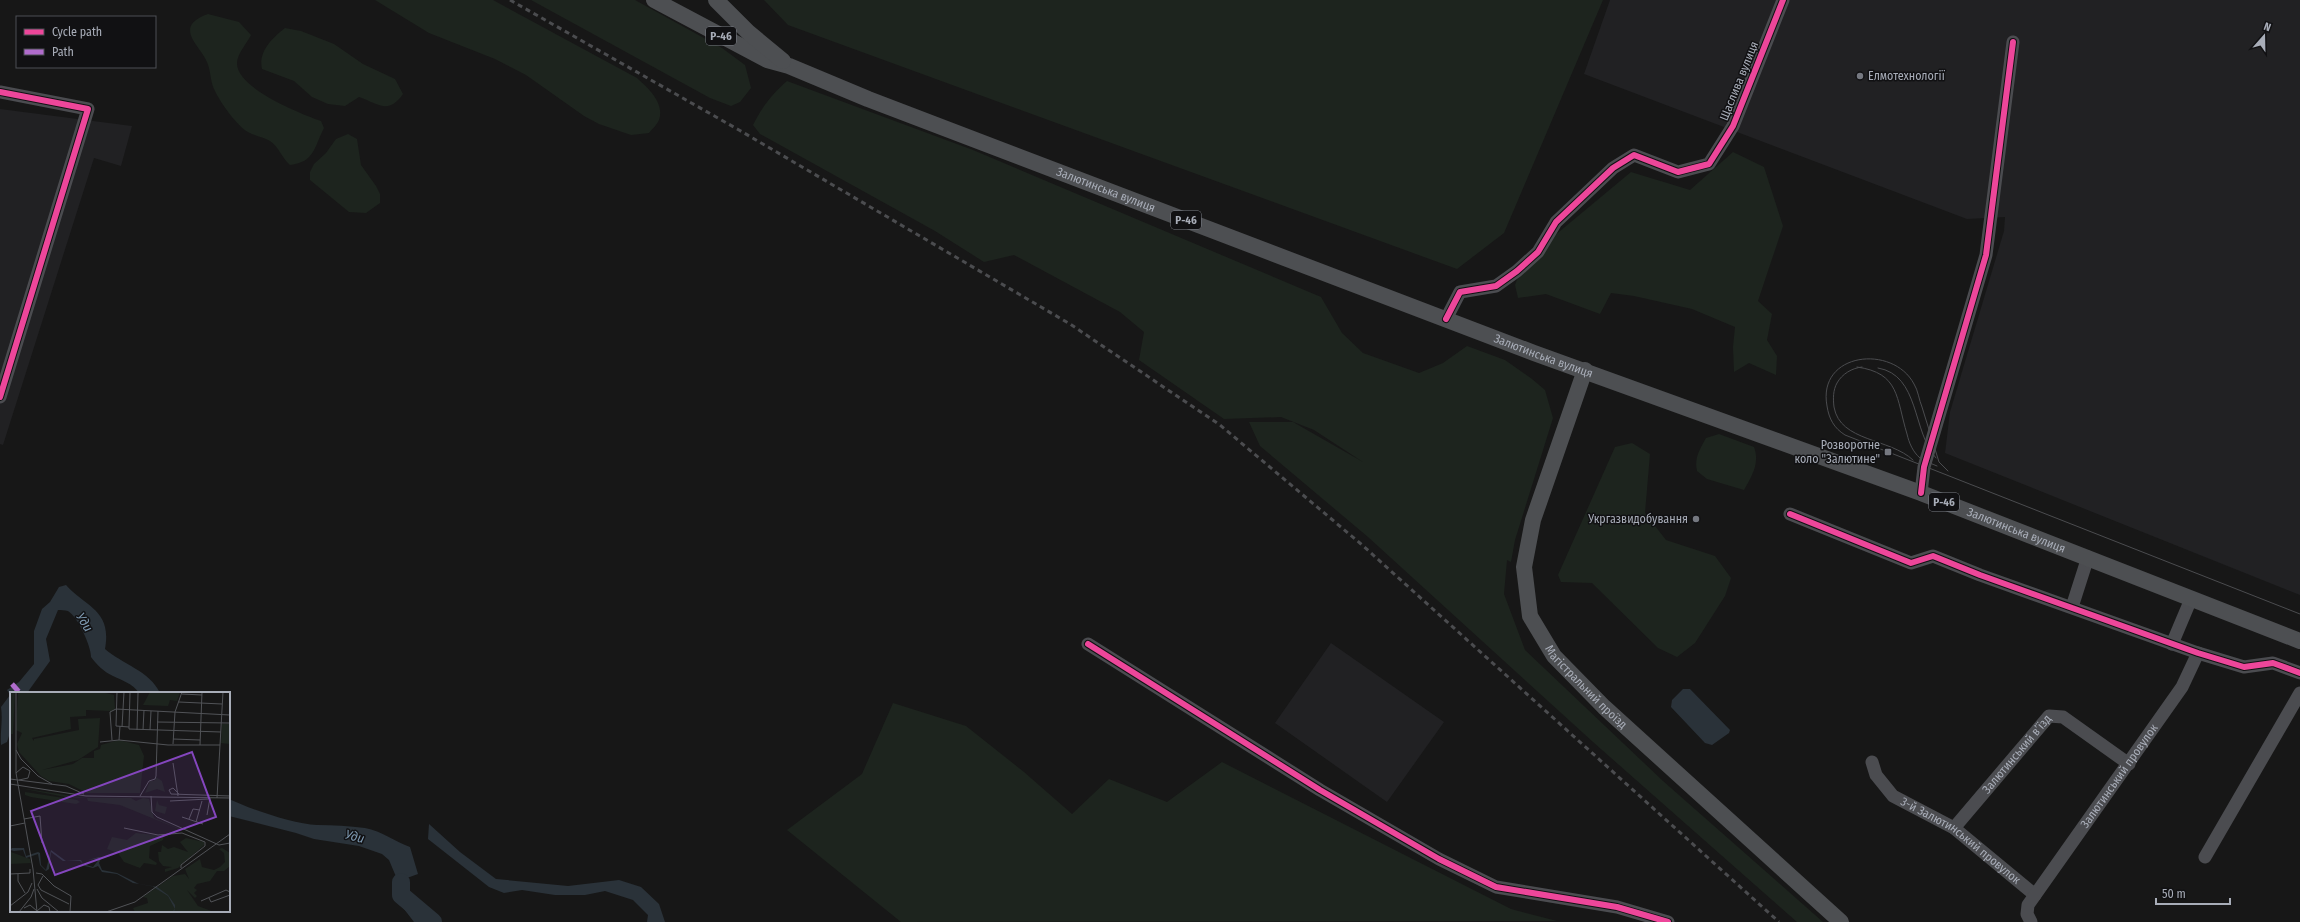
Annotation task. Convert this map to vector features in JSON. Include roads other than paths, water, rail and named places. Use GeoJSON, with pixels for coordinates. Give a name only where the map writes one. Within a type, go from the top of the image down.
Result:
{"type":"FeatureCollection","features":[{"type":"Feature","properties":{"kind":"main road","name":"Р-46"},"geometry":{"type":"LineString","coordinates":[[654,0],[767,60],[789,66]]}},
{"type":"Feature","properties":{"kind":"main road","name":"Р-46"},"geometry":{"type":"LineString","coordinates":[[716,0],[748,32],[789,66]]}},
{"type":"Feature","properties":{"kind":"main road","name":"Залютинська вулиця"},"geometry":{"type":"LineString","coordinates":[[789,66],[868,99],[1446,319],[1805,453],[1921,493],[2300,641]]}},
{"type":"Feature","properties":{"kind":"main road","name":"Магістральний проїзд"},"geometry":{"type":"LineString","coordinates":[[1585,370],[1533,520],[1524,567],[1530,616],[1554,656],[1604,707],[1842,922]]}},
{"type":"Feature","properties":{"kind":"street","name":"Щаслива вулиця"},"geometry":{"type":"LineString","coordinates":[[1446,319],[1460,292],[1496,286],[1517,271],[1538,252],[1556,222],[1618,164],[1634,155],[1678,172],[1708,164],[1733,126],[1783,0]]}},
{"type":"Feature","properties":{"kind":"street"},"geometry":{"type":"LineString","coordinates":[[1921,493],[1924,467],[1986,255],[2013,42]]}},
{"type":"Feature","properties":{"kind":"street"},"geometry":{"type":"LineString","coordinates":[[0,92],[88,109],[0,398]]}},
{"type":"Feature","properties":{"kind":"street"},"geometry":{"type":"LineString","coordinates":[[1790,514],[1911,562],[1933,556],[1980,575],[2198,653],[2244,667],[2273,663],[2300,674]]}},
{"type":"Feature","properties":{"kind":"street"},"geometry":{"type":"LineString","coordinates":[[2072,607],[2088,557]]}},
{"type":"Feature","properties":{"kind":"street"},"geometry":{"type":"LineString","coordinates":[[2172,644],[2191,599]]}},
{"type":"Feature","properties":{"kind":"street"},"geometry":{"type":"LineString","coordinates":[[1088,644],[1320,790],[1440,858],[1496,887],[1617,907],[1668,922]]}},
{"type":"Feature","properties":{"kind":"street","name":"Залютинський провулок"},"geometry":{"type":"LineString","coordinates":[[2035,895],[2182,687],[2198,653]]}},
{"type":"Feature","properties":{"kind":"street"},"geometry":{"type":"LineString","coordinates":[[2205,857],[2300,692]]}},
{"type":"Feature","properties":{"kind":"street","name":"Залютинський в’їзд"},"geometry":{"type":"LineString","coordinates":[[1954,828],[2048,716],[2063,717],[2129,764]]}},
{"type":"Feature","properties":{"kind":"street","name":"3-й Залютинський провулок"},"geometry":{"type":"LineString","coordinates":[[1872,762],[1876,775],[1893,796],[1954,828],[2035,895]]}},
{"type":"Feature","properties":{"kind":"street"},"geometry":{"type":"LineString","coordinates":[[2031,922],[2027,914],[2028,905],[2035,895]]}},
{"type":"Feature","properties":{"kind":"water"},"geometry":{"type":"Polygon","coordinates":[[[66,585],[96,611],[105,626],[105,649],[143,673],[150,679],[159,692],[138,692],[124,681],[104,670],[91,657],[86,639],[76,619],[68,611],[58,610],[46,639],[50,661],[28,692],[10,692],[10,695],[7,690],[19,682],[34,664],[34,631],[42,609],[50,602],[59,587],[66,585]]]}},
{"type":"Feature","properties":{"kind":"water"},"geometry":{"type":"Polygon","coordinates":[[[1683,689],[1690,689],[1730,730],[1729,733],[1712,745],[1705,743],[1671,707],[1672,700],[1683,689]]]}},
{"type":"Feature","properties":{"kind":"water"},"geometry":{"type":"Polygon","coordinates":[[[10,695],[10,733],[7,742],[1,745],[2,717],[1,707],[10,695]]]}},
{"type":"Feature","properties":{"kind":"water"},"geometry":{"type":"Polygon","coordinates":[[[230,799],[248,807],[296,822],[371,829],[410,847],[418,874],[407,878],[405,895],[414,908],[428,922],[414,922],[394,896],[397,879],[389,860],[382,854],[359,846],[314,839],[230,816],[230,799]]]}},
{"type":"Feature","properties":{"kind":"water"},"geometry":{"type":"Polygon","coordinates":[[[429,824],[460,852],[496,879],[568,886],[619,880],[641,887],[659,904],[665,922],[647,922],[648,915],[633,900],[605,891],[585,895],[555,895],[522,890],[504,893],[489,887],[428,839],[429,824]]]}},
{"type":"Feature","properties":{"kind":"waterway","name":"Уди"},"geometry":{"type":"LineString","coordinates":[[401,882],[401,895],[433,922]]}},
{"type":"Feature","properties":{"kind":"tram line"},"geometry":{"type":"LineString","coordinates":[[1948,471],[1939,462],[1917,389],[1904,371],[1890,363],[1875,359],[1859,360],[1845,365],[1833,374],[1827,388],[1827,406],[1833,423],[1845,435],[2300,614]]}},
{"type":"Feature","properties":{"kind":"tram line"},"geometry":{"type":"LineString","coordinates":[[1857,367],[1871,370],[1889,381],[1898,399],[1913,450],[1920,458],[1937,466]]}},
{"type":"Feature","properties":{"kind":"tram line"},"geometry":{"type":"LineString","coordinates":[[1862,367],[1848,372],[1839,380],[1836,386],[1834,407],[1838,418],[1846,427],[1856,433],[1892,447],[1913,460]]}},
{"type":"Feature","properties":{"kind":"tram line"},"geometry":{"type":"LineString","coordinates":[[1878,368],[1892,373],[1901,381],[1914,406],[1928,447],[1936,458]]}},
{"type":"Feature","properties":{"kind":"railway"},"geometry":{"type":"LineString","coordinates":[[510,0],[739,130],[1070,324],[1220,425],[1361,544],[1779,922]]}},
{"type":"Feature","properties":{"kind":"place","name":"Елмотехнології"},"geometry":{"type":"Point","coordinates":[1860,76]}},
{"type":"Feature","properties":{"kind":"place","name":"Розворотне коло \"Залютине\""},"geometry":{"type":"Point","coordinates":[1888,452]}},
{"type":"Feature","properties":{"kind":"place","name":"Укргазвидобування"},"geometry":{"type":"Point","coordinates":[1696,519]}}]}
